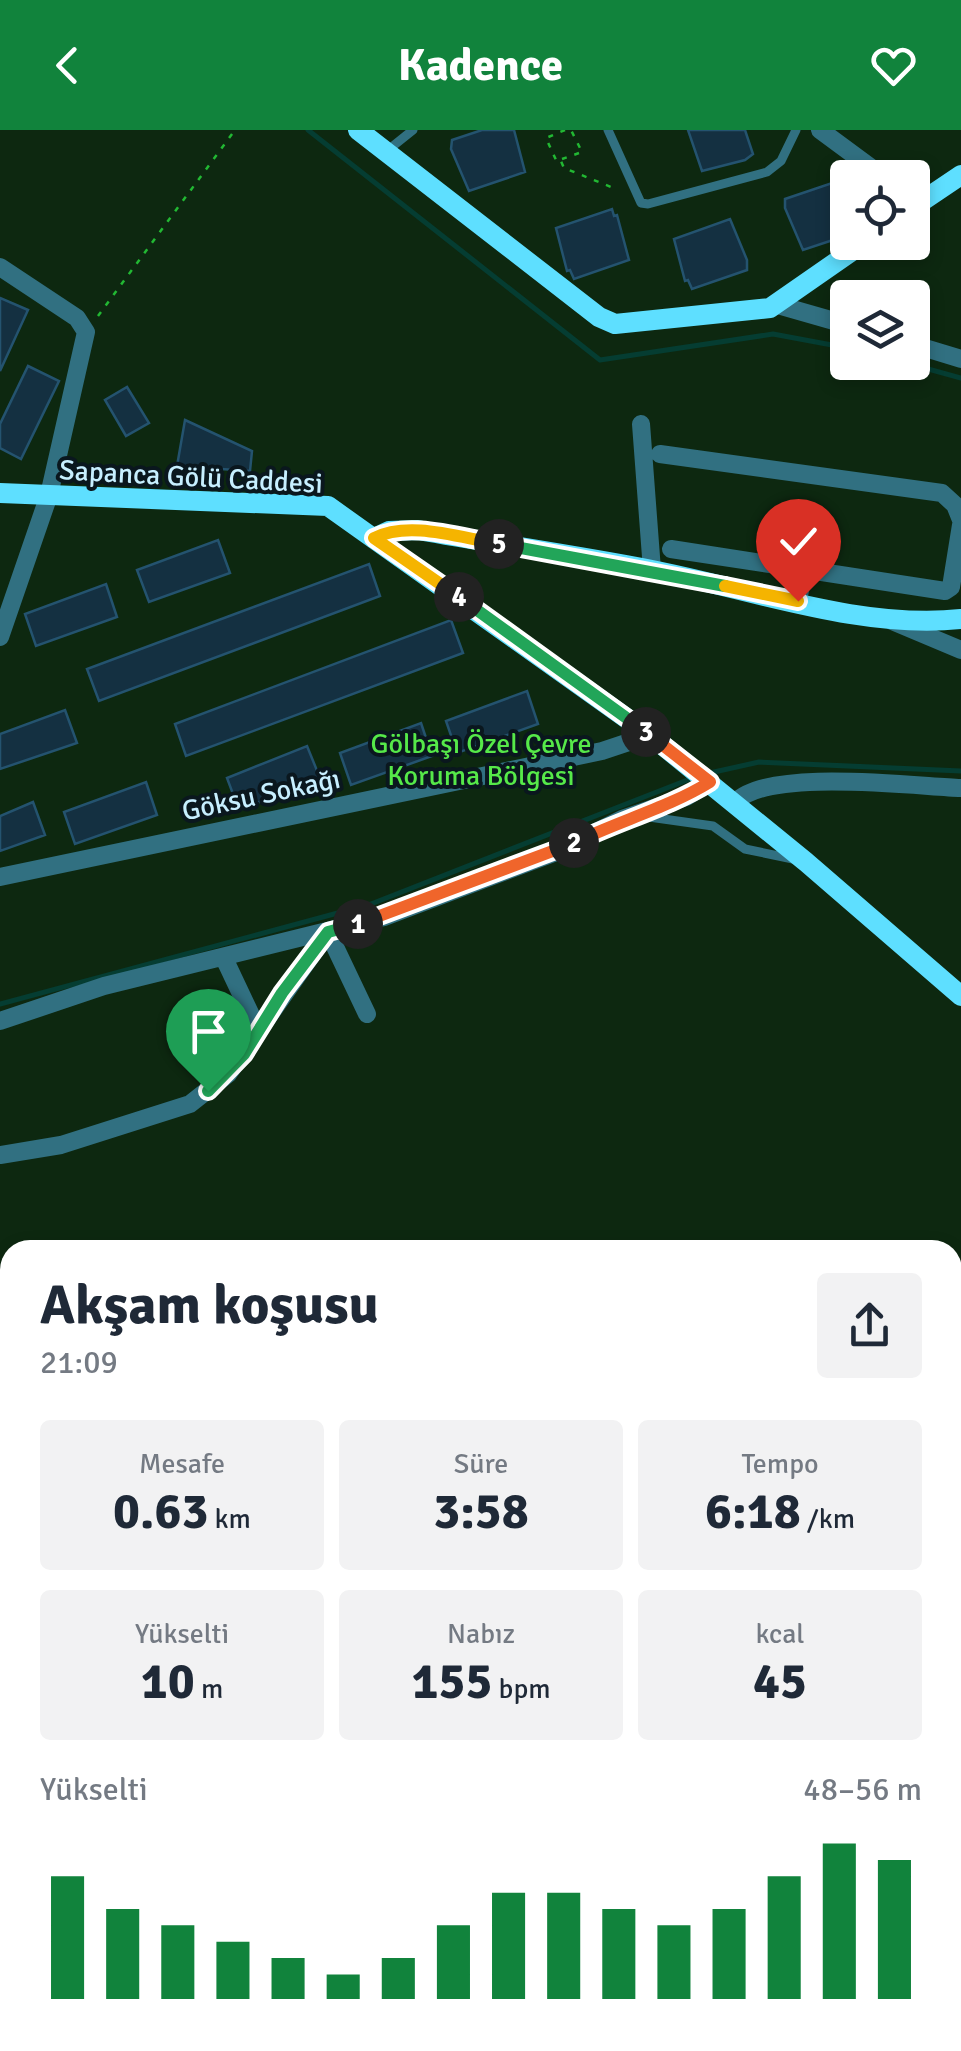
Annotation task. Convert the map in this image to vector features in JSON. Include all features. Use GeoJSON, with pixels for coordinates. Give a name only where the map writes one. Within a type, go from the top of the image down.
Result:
{"type":"FeatureCollection","features":[{"type":"Feature","properties":{"kind":"street"},"geometry":{"type":"LineString","coordinates":[[358,130],[606,322],[624,325],[750,312],[778,304],[840,260]]}},
{"type":"Feature","properties":{"kind":"street"},"geometry":{"type":"LineString","coordinates":[[820,130],[861,160]]}},
{"type":"Feature","properties":{"kind":"street"},"geometry":{"type":"LineString","coordinates":[[930,194],[961,175]]}},
{"type":"Feature","properties":{"kind":"street"},"geometry":{"type":"LineString","coordinates":[[0,267],[77,318],[86,332],[49,495],[0,638]]}},
{"type":"Feature","properties":{"kind":"street"},"geometry":{"type":"LineString","coordinates":[[778,304],[830,320]]}},
{"type":"Feature","properties":{"kind":"street"},"geometry":{"type":"LineString","coordinates":[[930,350],[961,359]]}},
{"type":"Feature","properties":{"kind":"street"},"geometry":{"type":"LineString","coordinates":[[641,424],[652,570]]}},
{"type":"Feature","properties":{"kind":"street"},"geometry":{"type":"LineString","coordinates":[[660,454],[942,493],[956,505],[961,522],[948,590],[671,549]]}},
{"type":"Feature","properties":{"kind":"street","name":"Sapanca Gölü Caddesi"},"geometry":{"type":"LineString","coordinates":[[0,493],[328,506],[650,734],[736,802],[961,996]]}},
{"type":"Feature","properties":{"kind":"street"},"geometry":{"type":"LineString","coordinates":[[374,538],[389,531],[418,530],[652,570],[882,617],[961,620]]}},
{"type":"Feature","properties":{"kind":"street"},"geometry":{"type":"LineString","coordinates":[[798,601],[804,569]]}},
{"type":"Feature","properties":{"kind":"street"},"geometry":{"type":"LineString","coordinates":[[882,617],[961,650]]}},
{"type":"Feature","properties":{"kind":"street","name":"Göksu Sokağı"},"geometry":{"type":"LineString","coordinates":[[0,877],[602,751],[650,734]]}},
{"type":"Feature","properties":{"kind":"street"},"geometry":{"type":"LineString","coordinates":[[0,1021],[104,986],[384,916],[556,852],[635,814],[686,797],[710,782]]}},
{"type":"Feature","properties":{"kind":"street"},"geometry":{"type":"LineString","coordinates":[[736,802],[753,788],[834,782],[961,788]]}},
{"type":"Feature","properties":{"kind":"street"},"geometry":{"type":"LineString","coordinates":[[328,932],[367,1014]]}},
{"type":"Feature","properties":{"kind":"street"},"geometry":{"type":"LineString","coordinates":[[0,1155],[61,1145],[190,1104],[228,1074],[328,932]]}},
{"type":"Feature","properties":{"kind":"street"},"geometry":{"type":"LineString","coordinates":[[224,958],[258,1030]]}},
{"type":"Feature","properties":{"kind":"lane"},"geometry":{"type":"LineString","coordinates":[[386,152],[413,130]]}},
{"type":"Feature","properties":{"kind":"lane"},"geometry":{"type":"LineString","coordinates":[[608,130],[641,203],[648,204],[766,172],[781,162],[796,130]]}},
{"type":"Feature","properties":{"kind":"lane"},"geometry":{"type":"LineString","coordinates":[[635,814],[712,826],[745,849],[806,862]]}},
{"type":"Feature","properties":{"kind":"path"},"geometry":{"type":"LineString","coordinates":[[92,326],[235,130]]}},
{"type":"Feature","properties":{"kind":"path"},"geometry":{"type":"LineString","coordinates":[[565,130],[546,138],[556,160],[582,152],[571,130]]}},
{"type":"Feature","properties":{"kind":"path"},"geometry":{"type":"LineString","coordinates":[[560,159],[564,168],[611,188]]}},
{"type":"Feature","properties":{"kind":"green space","name":"Gölbaşı Özel Çevre Koruma Bölgesi"},"geometry":{"type":"Polygon","coordinates":[[[0,130],[961,130],[961,1240],[0,1240],[0,130]]]}},
{"type":"Feature","properties":{"kind":"building"},"geometry":{"type":"Polygon","coordinates":[[[482,130],[514,130],[525,172],[469,191],[451,149],[452,140],[482,130]]]}},
{"type":"Feature","properties":{"kind":"building"},"geometry":{"type":"Polygon","coordinates":[[[688,130],[745,130],[753,154],[745,160],[702,171],[688,130]]]}},
{"type":"Feature","properties":{"kind":"building"},"geometry":{"type":"Polygon","coordinates":[[[830,184],[830,241],[803,250],[785,199],[830,184]]]}},
{"type":"Feature","properties":{"kind":"building"},"geometry":{"type":"Polygon","coordinates":[[[612,209],[629,260],[574,279],[567,271],[556,228],[612,209]]]}},
{"type":"Feature","properties":{"kind":"building"},"geometry":{"type":"Polygon","coordinates":[[[730,219],[747,260],[747,270],[692,289],[685,281],[674,239],[730,219]]]}},
{"type":"Feature","properties":{"kind":"building"},"geometry":{"type":"Polygon","coordinates":[[[0,298],[28,310],[0,371],[0,298]]]}},
{"type":"Feature","properties":{"kind":"building"},"geometry":{"type":"Polygon","coordinates":[[[28,366],[59,381],[21,459],[0,448],[0,424],[28,366]]]}},
{"type":"Feature","properties":{"kind":"building"},"geometry":{"type":"Polygon","coordinates":[[[127,387],[149,423],[126,436],[105,400],[127,387]]]}},
{"type":"Feature","properties":{"kind":"building"},"geometry":{"type":"Polygon","coordinates":[[[185,420],[252,451],[250,471],[177,466],[185,420]]]}},
{"type":"Feature","properties":{"kind":"building"},"geometry":{"type":"Polygon","coordinates":[[[218,540],[230,573],[149,602],[137,570],[218,540]]]}},
{"type":"Feature","properties":{"kind":"building"},"geometry":{"type":"Polygon","coordinates":[[[369,564],[380,596],[99,701],[87,669],[369,564]]]}},
{"type":"Feature","properties":{"kind":"building"},"geometry":{"type":"Polygon","coordinates":[[[106,584],[117,617],[36,646],[25,614],[106,584]]]}},
{"type":"Feature","properties":{"kind":"building"},"geometry":{"type":"Polygon","coordinates":[[[451,620],[463,653],[186,756],[175,724],[451,620]]]}},
{"type":"Feature","properties":{"kind":"building"},"geometry":{"type":"Polygon","coordinates":[[[527,691],[538,724],[457,753],[446,721],[527,691]]]}},
{"type":"Feature","properties":{"kind":"building"},"geometry":{"type":"Polygon","coordinates":[[[65,710],[77,743],[0,769],[0,734],[65,710]]]}},
{"type":"Feature","properties":{"kind":"building"},"geometry":{"type":"Polygon","coordinates":[[[421,723],[432,756],[351,785],[340,753],[421,723]]]}},
{"type":"Feature","properties":{"kind":"building"},"geometry":{"type":"Polygon","coordinates":[[[307,746],[320,778],[239,810],[227,778],[307,746]]]}},
{"type":"Feature","properties":{"kind":"building"},"geometry":{"type":"Polygon","coordinates":[[[146,782],[157,815],[75,844],[64,812],[146,782]]]}},
{"type":"Feature","properties":{"kind":"building"},"geometry":{"type":"Polygon","coordinates":[[[33,802],[45,835],[0,851],[0,816],[33,802]]]}},
{"type":"Feature","properties":{"kind":"waterway"},"geometry":{"type":"LineString","coordinates":[[308,130],[600,360],[773,334],[830,345]]}},
{"type":"Feature","properties":{"kind":"waterway"},"geometry":{"type":"LineString","coordinates":[[930,369],[961,378]]}},
{"type":"Feature","properties":{"kind":"waterway"},"geometry":{"type":"LineString","coordinates":[[705,774],[759,762],[961,771]]}},
{"type":"Feature","properties":{"kind":"waterway"},"geometry":{"type":"LineString","coordinates":[[0,1004],[371,904],[695,777]]}},
{"type":"Feature","properties":{"kind":"route"},"geometry":{"type":"LineString","coordinates":[[208,1091],[244,1054],[282,993],[328,932],[384,916],[556,852],[622,819],[686,797],[710,782],[518,638],[374,538],[389,531],[418,530],[652,570],[798,601]]}}]}
